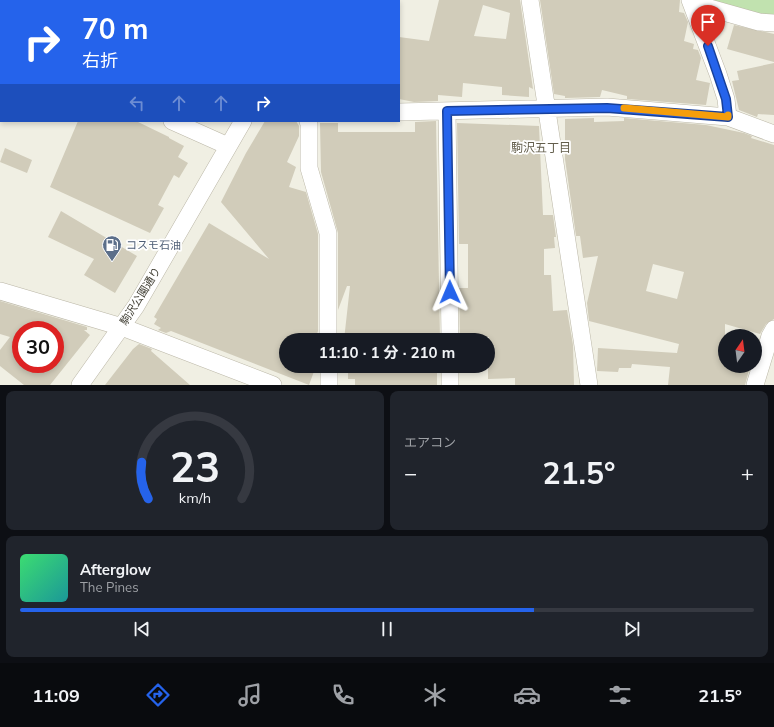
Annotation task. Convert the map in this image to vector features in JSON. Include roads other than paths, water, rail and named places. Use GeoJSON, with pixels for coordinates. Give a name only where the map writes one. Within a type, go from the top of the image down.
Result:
{"type":"FeatureCollection","features":[{"type":"Feature","properties":{"kind":"street"},"geometry":{"type":"LineString","coordinates":[[530,0],[548,108],[589,385]]}},
{"type":"Feature","properties":{"kind":"street"},"geometry":{"type":"LineString","coordinates":[[691,1],[726,99],[728,117]]}},
{"type":"Feature","properties":{"kind":"street"},"geometry":{"type":"LineString","coordinates":[[691,1],[759,22],[774,23]]}},
{"type":"Feature","properties":{"kind":"street"},"geometry":{"type":"LineString","coordinates":[[400,112],[548,108],[614,108],[728,117],[774,134]]}},
{"type":"Feature","properties":{"kind":"street"},"geometry":{"type":"LineString","coordinates":[[447,111],[450,333]]}},
{"type":"Feature","properties":{"kind":"street"},"geometry":{"type":"LineString","coordinates":[[174,122],[228,146]]}},
{"type":"Feature","properties":{"kind":"street","name":"駒沢公園通り"},"geometry":{"type":"LineString","coordinates":[[80,385],[122,327],[149,284],[242,122]]}},
{"type":"Feature","properties":{"kind":"street"},"geometry":{"type":"LineString","coordinates":[[308,122],[309,168],[328,233],[328,333]]}},
{"type":"Feature","properties":{"kind":"street"},"geometry":{"type":"LineString","coordinates":[[0,291],[122,327],[273,385]]}},
{"type":"Feature","properties":{"kind":"street"},"geometry":{"type":"LineString","coordinates":[[755,385],[770,336],[774,329]]}},
{"type":"Feature","properties":{"kind":"street"},"geometry":{"type":"LineString","coordinates":[[329,373],[329,385]]}},
{"type":"Feature","properties":{"kind":"street"},"geometry":{"type":"LineString","coordinates":[[450,373],[450,385]]}},
{"type":"Feature","properties":{"kind":"place","name":"コスモ石油"},"geometry":{"type":"Point","coordinates":[112,262]}},
{"type":"Feature","properties":{"kind":"district","name":"駒沢五丁目"},"geometry":{"type":"Point","coordinates":[541,147]}}]}
